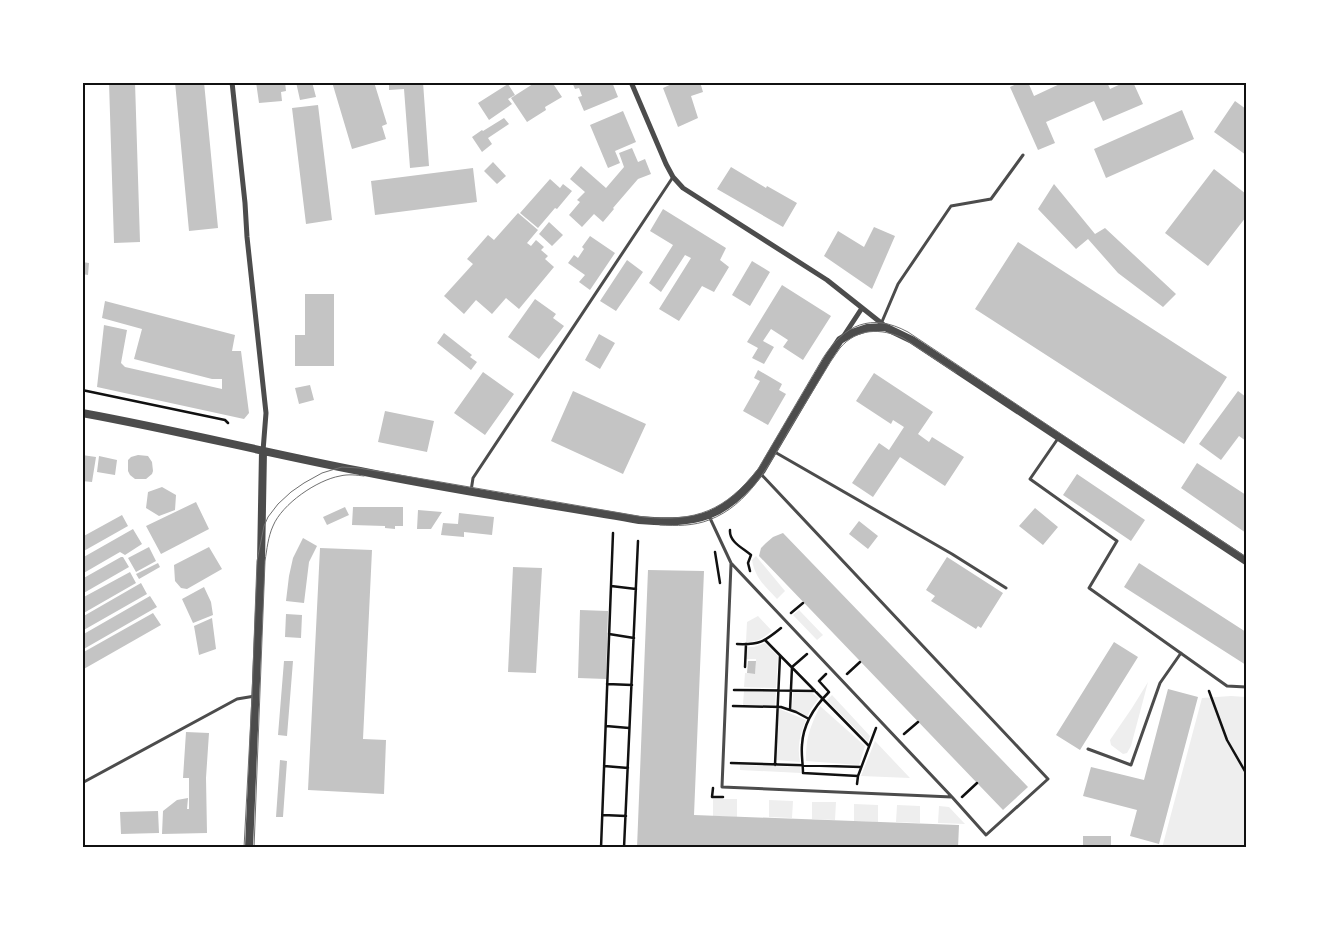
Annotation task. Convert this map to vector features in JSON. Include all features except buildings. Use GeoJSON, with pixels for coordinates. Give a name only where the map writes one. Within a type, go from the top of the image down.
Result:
{"type":"FeatureCollection","features":[{"type":"Feature","properties":{"kind":"street"},"geometry":{"type":"LineString","coordinates":[[232,82],[266,413],[263,450],[262,563],[249,848]]}},
{"type":"Feature","properties":{"kind":"street"},"geometry":{"type":"LineString","coordinates":[[631,82],[666,164],[673,177],[684,188],[827,280],[882,326],[912,340],[1246,562]]}},
{"type":"Feature","properties":{"kind":"street"},"geometry":{"type":"LineString","coordinates":[[82,413],[143,424],[361,471],[470,491],[639,520],[686,521],[709,515],[741,495],[760,472],[828,358],[862,308]]}},
{"type":"Feature","properties":{"kind":"street"},"geometry":{"type":"LineString","coordinates":[[840,340],[862,329],[882,326]]}},
{"type":"Feature","properties":{"kind":"lane"},"geometry":{"type":"LineString","coordinates":[[882,326],[898,284],[951,206],[992,199],[1023,155]]}},
{"type":"Feature","properties":{"kind":"lane"},"geometry":{"type":"LineString","coordinates":[[470,491],[473,478],[673,177]]}},
{"type":"Feature","properties":{"kind":"lane"},"geometry":{"type":"LineString","coordinates":[[1059,437],[1030,479],[1117,540],[1089,588],[1228,686],[1246,687]]}},
{"type":"Feature","properties":{"kind":"lane"},"geometry":{"type":"LineString","coordinates":[[773,450],[952,554],[1006,588]]}},
{"type":"Feature","properties":{"kind":"lane"},"geometry":{"type":"LineString","coordinates":[[709,515],[731,563],[986,835],[1048,779],[760,472]]}},
{"type":"Feature","properties":{"kind":"lane"},"geometry":{"type":"LineString","coordinates":[[731,563],[722,787],[952,798]]}},
{"type":"Feature","properties":{"kind":"lane"},"geometry":{"type":"LineString","coordinates":[[1088,749],[1131,766],[1160,683],[1181,653]]}},
{"type":"Feature","properties":{"kind":"lane"},"geometry":{"type":"LineString","coordinates":[[82,783],[237,699],[256,696]]}},
{"type":"Feature","properties":{"kind":"path"},"geometry":{"type":"LineString","coordinates":[[82,390],[225,420],[228,423]]}},
{"type":"Feature","properties":{"kind":"path"},"geometry":{"type":"LineString","coordinates":[[601,848],[613,533]]}},
{"type":"Feature","properties":{"kind":"path"},"geometry":{"type":"LineString","coordinates":[[624,848],[638,541]]}},
{"type":"Feature","properties":{"kind":"path"},"geometry":{"type":"LineString","coordinates":[[714,547],[721,588]]}},
{"type":"Feature","properties":{"kind":"path"},"geometry":{"type":"LineString","coordinates":[[611,586],[636,589]]}},
{"type":"Feature","properties":{"kind":"path"},"geometry":{"type":"LineString","coordinates":[[788,615],[803,602]]}},
{"type":"Feature","properties":{"kind":"path"},"geometry":{"type":"LineString","coordinates":[[727,644],[754,644],[765,640],[787,623]]}},
{"type":"Feature","properties":{"kind":"path"},"geometry":{"type":"LineString","coordinates":[[609,634],[634,638]]}},
{"type":"Feature","properties":{"kind":"path"},"geometry":{"type":"LineString","coordinates":[[765,640],[869,746]]}},
{"type":"Feature","properties":{"kind":"path"},"geometry":{"type":"LineString","coordinates":[[745,667],[746,644]]}},
{"type":"Feature","properties":{"kind":"path"},"geometry":{"type":"LineString","coordinates":[[790,710],[792,667],[812,649]]}},
{"type":"Feature","properties":{"kind":"path"},"geometry":{"type":"LineString","coordinates":[[775,765],[780,655]]}},
{"type":"Feature","properties":{"kind":"path"},"geometry":{"type":"LineString","coordinates":[[846,675],[860,662]]}},
{"type":"Feature","properties":{"kind":"path"},"geometry":{"type":"LineString","coordinates":[[831,669],[819,681],[829,692],[814,709],[804,734],[802,745],[803,774],[858,776]]}},
{"type":"Feature","properties":{"kind":"path"},"geometry":{"type":"LineString","coordinates":[[607,684],[632,685]]}},
{"type":"Feature","properties":{"kind":"path"},"geometry":{"type":"LineString","coordinates":[[726,689],[816,691]]}},
{"type":"Feature","properties":{"kind":"path"},"geometry":{"type":"LineString","coordinates":[[1209,691],[1227,740],[1246,773]]}},
{"type":"Feature","properties":{"kind":"path"},"geometry":{"type":"LineString","coordinates":[[725,706],[778,707],[790,710],[809,720]]}},
{"type":"Feature","properties":{"kind":"path"},"geometry":{"type":"LineString","coordinates":[[856,793],[858,776],[879,720]]}},
{"type":"Feature","properties":{"kind":"path"},"geometry":{"type":"LineString","coordinates":[[903,734],[918,722]]}},
{"type":"Feature","properties":{"kind":"path"},"geometry":{"type":"LineString","coordinates":[[606,726],[630,728]]}},
{"type":"Feature","properties":{"kind":"path"},"geometry":{"type":"LineString","coordinates":[[723,763],[862,767]]}},
{"type":"Feature","properties":{"kind":"path"},"geometry":{"type":"LineString","coordinates":[[604,766],[628,768]]}},
{"type":"Feature","properties":{"kind":"path"},"geometry":{"type":"LineString","coordinates":[[713,780],[712,797],[731,798]]}},
{"type":"Feature","properties":{"kind":"path"},"geometry":{"type":"LineString","coordinates":[[602,815],[626,816]]}},
{"type":"Feature","properties":{"kind":"shaded area"},"geometry":{"type":"Polygon","coordinates":[[[756,556],[785,591],[777,599],[755,572],[752,560],[756,556]]]}},
{"type":"Feature","properties":{"kind":"shaded area"},"geometry":{"type":"Polygon","coordinates":[[[799,610],[823,635],[817,640],[793,615],[799,610]]]}},
{"type":"Feature","properties":{"kind":"shaded area"},"geometry":{"type":"Polygon","coordinates":[[[758,616],[772,631],[760,639],[746,642],[747,622],[758,616]]]}},
{"type":"Feature","properties":{"kind":"shaded area"},"geometry":{"type":"Polygon","coordinates":[[[765,643],[778,656],[776,688],[744,687],[745,673],[755,674],[756,659],[745,659],[745,647],[754,647],[765,643]]]}},
{"type":"Feature","properties":{"kind":"shaded area"},"geometry":{"type":"Polygon","coordinates":[[[1148,682],[1131,746],[1127,753],[1123,754],[1111,745],[1110,740],[1148,682]]]}},
{"type":"Feature","properties":{"kind":"shaded area"},"geometry":{"type":"Polygon","coordinates":[[[744,691],[776,692],[775,706],[743,705],[744,691]]]}},
{"type":"Feature","properties":{"kind":"shaded area"},"geometry":{"type":"Polygon","coordinates":[[[793,692],[812,693],[819,698],[807,717],[792,709],[793,692]]]}},
{"type":"Feature","properties":{"kind":"shaded area"},"geometry":{"type":"Polygon","coordinates":[[[832,695],[870,736],[868,742],[827,700],[832,695]]]}},
{"type":"Feature","properties":{"kind":"shaded area"},"geometry":{"type":"Polygon","coordinates":[[[1246,697],[1246,847],[1162,848],[1202,698],[1246,697]]]}},
{"type":"Feature","properties":{"kind":"shaded area"},"geometry":{"type":"Polygon","coordinates":[[[820,706],[865,746],[859,765],[806,761],[809,732],[820,706]]]}},
{"type":"Feature","properties":{"kind":"shaded area"},"geometry":{"type":"Polygon","coordinates":[[[777,708],[806,720],[800,741],[800,762],[775,760],[777,708]]]}},
{"type":"Feature","properties":{"kind":"shaded area"},"geometry":{"type":"Polygon","coordinates":[[[875,741],[910,778],[861,776],[875,741]]]}},
{"type":"Feature","properties":{"kind":"shaded area"},"geometry":{"type":"Polygon","coordinates":[[[740,765],[800,767],[801,773],[740,770],[740,765]]]}},
{"type":"Feature","properties":{"kind":"shaded area"},"geometry":{"type":"Polygon","coordinates":[[[713,799],[737,799],[737,817],[713,816],[713,799]]]}},
{"type":"Feature","properties":{"kind":"shaded area"},"geometry":{"type":"Polygon","coordinates":[[[769,800],[793,801],[792,818],[769,817],[769,800]]]}},
{"type":"Feature","properties":{"kind":"shaded area"},"geometry":{"type":"Polygon","coordinates":[[[812,802],[836,802],[835,820],[812,819],[812,802]]]}},
{"type":"Feature","properties":{"kind":"shaded area"},"geometry":{"type":"Polygon","coordinates":[[[854,804],[878,805],[878,822],[854,821],[854,804]]]}},
{"type":"Feature","properties":{"kind":"shaded area"},"geometry":{"type":"Polygon","coordinates":[[[897,805],[920,806],[920,823],[896,822],[897,805]]]}},
{"type":"Feature","properties":{"kind":"shaded area"},"geometry":{"type":"Polygon","coordinates":[[[939,806],[949,807],[965,824],[938,823],[939,806]]]}},
{"type":"Feature","properties":{"kind":"tram line"},"geometry":{"type":"LineString","coordinates":[[244,848],[257,561],[264,526],[278,504],[291,492],[322,473],[335,469],[342,467],[359,468],[644,517],[679,518],[694,515],[708,511],[734,495],[758,469],[823,358],[840,337],[859,325],[882,323],[908,332],[1246,557]]}},
{"type":"Feature","properties":{"kind":"tram line"},"geometry":{"type":"LineString","coordinates":[[660,525],[685,525],[709,520],[736,505],[747,494],[774,457],[840,348],[854,337],[862,333],[878,331],[895,335],[903,338],[956,373]]}},
{"type":"Feature","properties":{"kind":"tram line"},"geometry":{"type":"LineString","coordinates":[[254,848],[265,561],[270,534],[284,509],[301,494],[331,478],[349,475],[364,476]]}}]}
